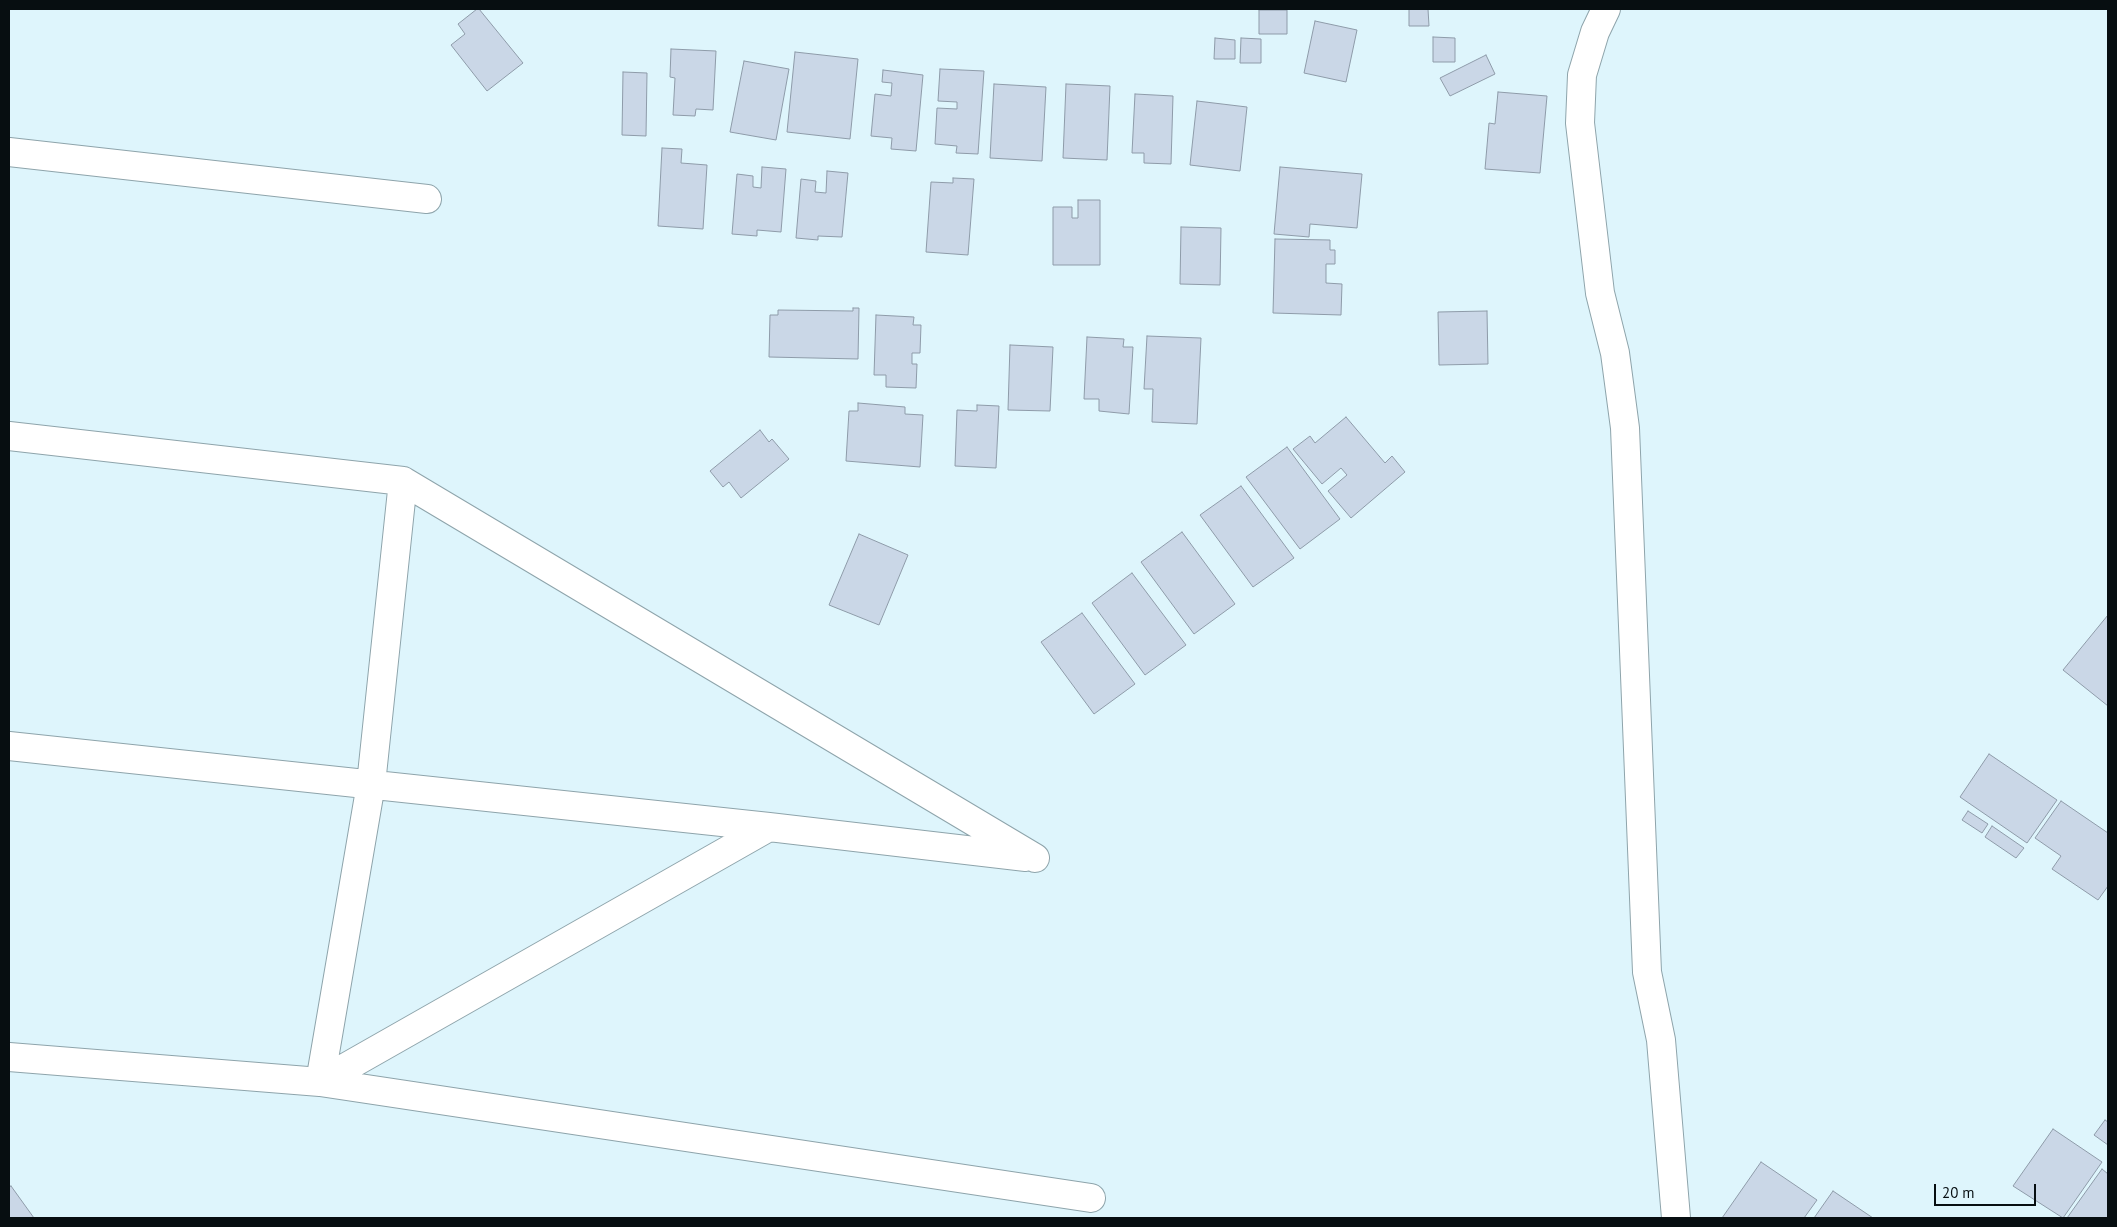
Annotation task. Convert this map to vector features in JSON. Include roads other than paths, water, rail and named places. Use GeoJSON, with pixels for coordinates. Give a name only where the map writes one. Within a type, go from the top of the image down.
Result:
{"type":"FeatureCollection","features":[{"type":"Feature","properties":{"kind":"street"},"geometry":{"type":"LineString","coordinates":[[1606,9],[1595,32],[1582,75],[1580,122],[1600,293],[1615,353],[1625,428],[1647,972],[1661,1040],[1676,1218]]}},
{"type":"Feature","properties":{"kind":"street"},"geometry":{"type":"LineString","coordinates":[[9,152],[427,199]]}},
{"type":"Feature","properties":{"kind":"street"},"geometry":{"type":"LineString","coordinates":[[9,436],[403,481],[1036,858],[769,827],[9,746]]}},
{"type":"Feature","properties":{"kind":"street"},"geometry":{"type":"LineString","coordinates":[[320,1082],[371,784],[403,481]]}},
{"type":"Feature","properties":{"kind":"street"},"geometry":{"type":"LineString","coordinates":[[320,1082],[769,827]]}},
{"type":"Feature","properties":{"kind":"street"},"geometry":{"type":"LineString","coordinates":[[9,1057],[320,1082],[1091,1198]]}}]}
